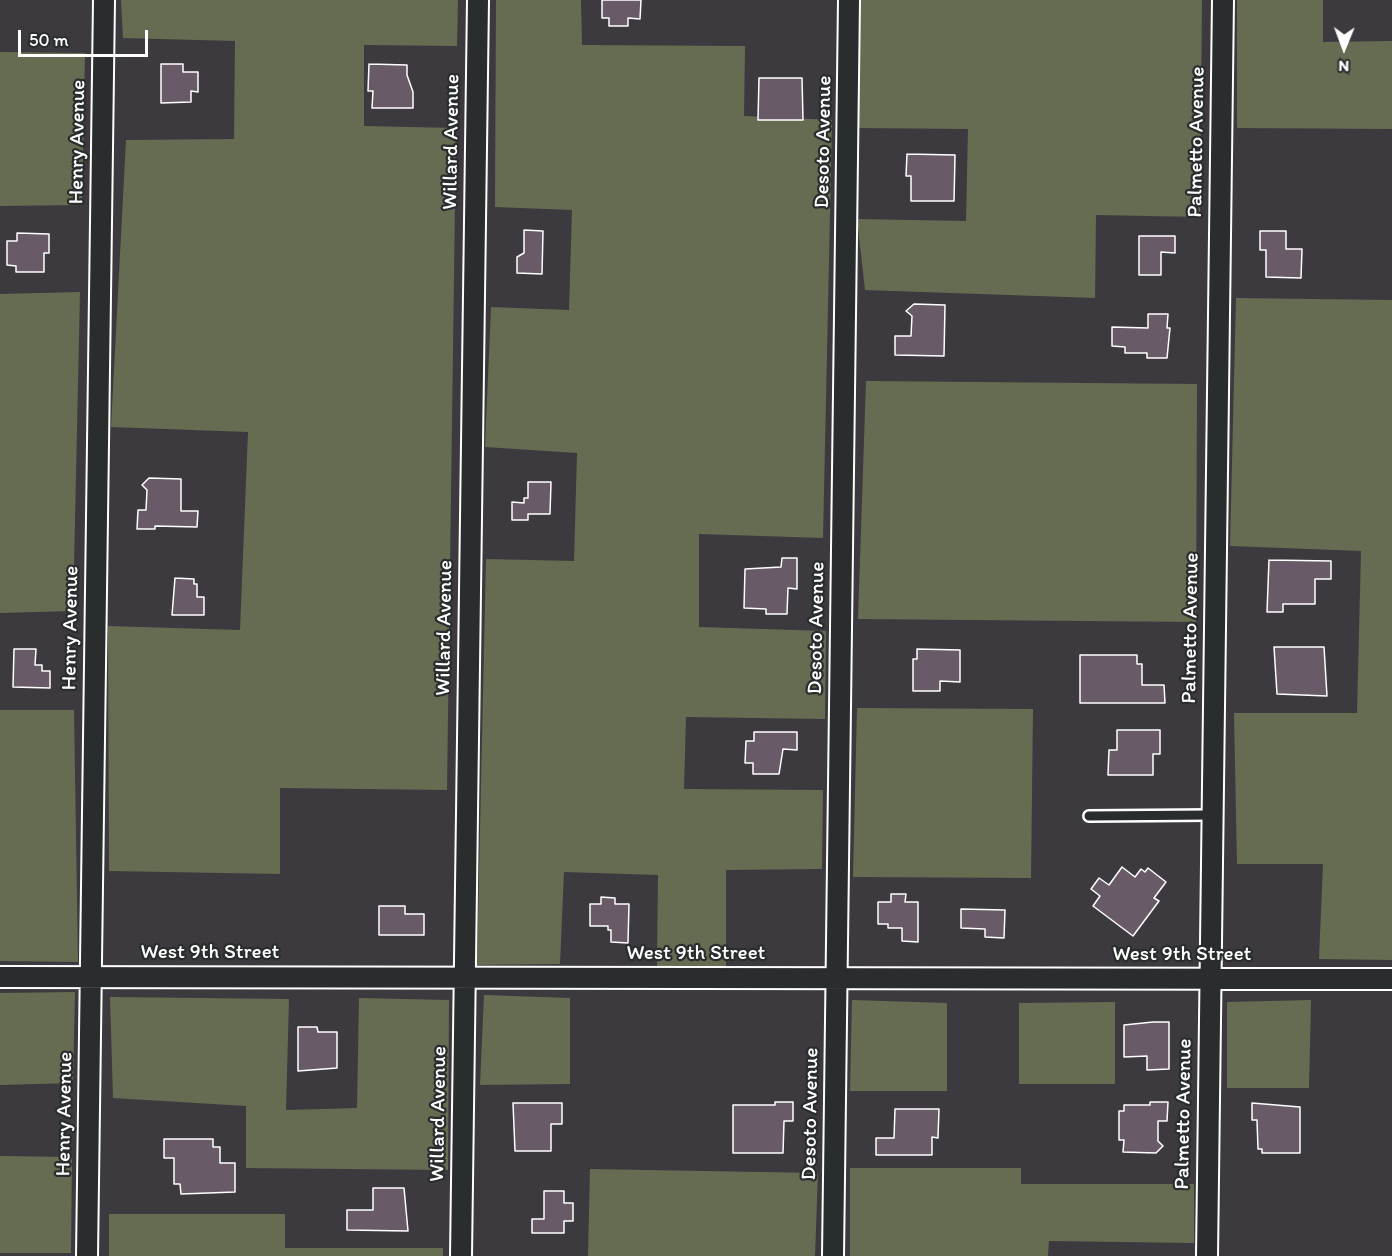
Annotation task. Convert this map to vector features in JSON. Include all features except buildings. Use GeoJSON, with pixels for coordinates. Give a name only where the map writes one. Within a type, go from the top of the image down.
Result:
{"type":"FeatureCollection","features":[{"type":"Feature","properties":{"kind":"street","name":"Henry Avenue"},"geometry":{"type":"LineString","coordinates":[[87,1256],[104,0]]}},
{"type":"Feature","properties":{"kind":"street","name":"Willard Avenue"},"geometry":{"type":"LineString","coordinates":[[461,1256],[478,0]]}},
{"type":"Feature","properties":{"kind":"street","name":"Desoto Avenue"},"geometry":{"type":"LineString","coordinates":[[833,1256],[849,0]]}},
{"type":"Feature","properties":{"kind":"street","name":"Palmetto Avenue"},"geometry":{"type":"LineString","coordinates":[[1207,1256],[1223,0]]}},
{"type":"Feature","properties":{"kind":"street","name":"West 9th Street"},"geometry":{"type":"LineString","coordinates":[[0,977],[1392,979]]}},
{"type":"Feature","properties":{"kind":"lane"},"geometry":{"type":"LineString","coordinates":[[1089,816],[1212,815]]}},
{"type":"Feature","properties":{"kind":"green space"},"geometry":{"type":"Polygon","coordinates":[[[121,0],[458,0],[457,46],[364,45],[364,126],[456,128],[447,790],[280,788],[280,874],[109,871],[108,626],[240,630],[248,432],[111,427],[126,140],[234,139],[235,41],[123,38],[121,0]]]}},
{"type":"Feature","properties":{"kind":"green space"},"geometry":{"type":"Polygon","coordinates":[[[496,0],[581,0],[582,45],[745,46],[744,116],[832,120],[823,538],[699,534],[699,627],[826,631],[825,719],[686,717],[684,789],[823,790],[822,869],[726,870],[726,967],[657,966],[658,875],[564,872],[560,964],[477,965],[486,559],[574,561],[577,453],[485,447],[491,307],[569,310],[572,210],[495,207],[496,0]]]}},
{"type":"Feature","properties":{"kind":"green space"},"geometry":{"type":"Polygon","coordinates":[[[860,0],[1202,0],[1200,217],[1096,215],[1095,298],[865,290],[857,219],[966,221],[968,129],[857,128],[860,0]]]}},
{"type":"Feature","properties":{"kind":"green space"},"geometry":{"type":"Polygon","coordinates":[[[1237,0],[1323,0],[1323,42],[1392,41],[1392,129],[1237,128],[1237,0]]]}},
{"type":"Feature","properties":{"kind":"green space"},"geometry":{"type":"Polygon","coordinates":[[[0,52],[85,53],[82,205],[0,206],[0,52]]]}},
{"type":"Feature","properties":{"kind":"green space"},"geometry":{"type":"Polygon","coordinates":[[[80,292],[73,611],[0,613],[0,294],[80,292]]]}},
{"type":"Feature","properties":{"kind":"green space"},"geometry":{"type":"Polygon","coordinates":[[[1236,298],[1392,300],[1392,960],[1319,959],[1323,864],[1237,864],[1234,713],[1357,713],[1361,551],[1230,546],[1236,298]]]}},
{"type":"Feature","properties":{"kind":"green space"},"geometry":{"type":"Polygon","coordinates":[[[866,381],[1197,384],[1196,622],[858,619],[866,381]]]}},
{"type":"Feature","properties":{"kind":"green space"},"geometry":{"type":"Polygon","coordinates":[[[857,708],[1033,709],[1031,878],[853,877],[857,708]]]}},
{"type":"Feature","properties":{"kind":"green space"},"geometry":{"type":"Polygon","coordinates":[[[0,710],[74,710],[78,962],[0,961],[0,710]]]}},
{"type":"Feature","properties":{"kind":"green space"},"geometry":{"type":"Polygon","coordinates":[[[75,992],[73,1083],[0,1085],[0,993],[75,992]]]}},
{"type":"Feature","properties":{"kind":"green space"},"geometry":{"type":"Polygon","coordinates":[[[484,995],[570,998],[570,1084],[480,1085],[484,995]]]}},
{"type":"Feature","properties":{"kind":"green space"},"geometry":{"type":"Polygon","coordinates":[[[110,997],[289,999],[286,1110],[357,1108],[359,998],[449,1000],[448,1170],[246,1168],[246,1106],[113,1098],[110,997]]]}},
{"type":"Feature","properties":{"kind":"green space"},"geometry":{"type":"Polygon","coordinates":[[[852,1000],[947,1003],[947,1091],[850,1091],[852,1000]]]}},
{"type":"Feature","properties":{"kind":"green space"},"geometry":{"type":"Polygon","coordinates":[[[1311,1000],[1309,1088],[1227,1088],[1227,1002],[1311,1000]]]}},
{"type":"Feature","properties":{"kind":"green space"},"geometry":{"type":"Polygon","coordinates":[[[1115,1002],[1115,1084],[1019,1084],[1019,1003],[1115,1002]]]}},
{"type":"Feature","properties":{"kind":"green space"},"geometry":{"type":"Polygon","coordinates":[[[0,1156],[72,1157],[71,1253],[0,1253],[0,1156]]]}},
{"type":"Feature","properties":{"kind":"green space"},"geometry":{"type":"Polygon","coordinates":[[[850,1168],[1021,1168],[1021,1184],[1194,1184],[1194,1243],[1049,1241],[1048,1256],[850,1256],[850,1168]]]}},
{"type":"Feature","properties":{"kind":"green space"},"geometry":{"type":"Polygon","coordinates":[[[590,1169],[818,1173],[815,1256],[588,1256],[590,1169]]]}},
{"type":"Feature","properties":{"kind":"green space"},"geometry":{"type":"Polygon","coordinates":[[[109,1214],[285,1214],[285,1248],[443,1248],[443,1256],[109,1256],[109,1214]]]}}]}
